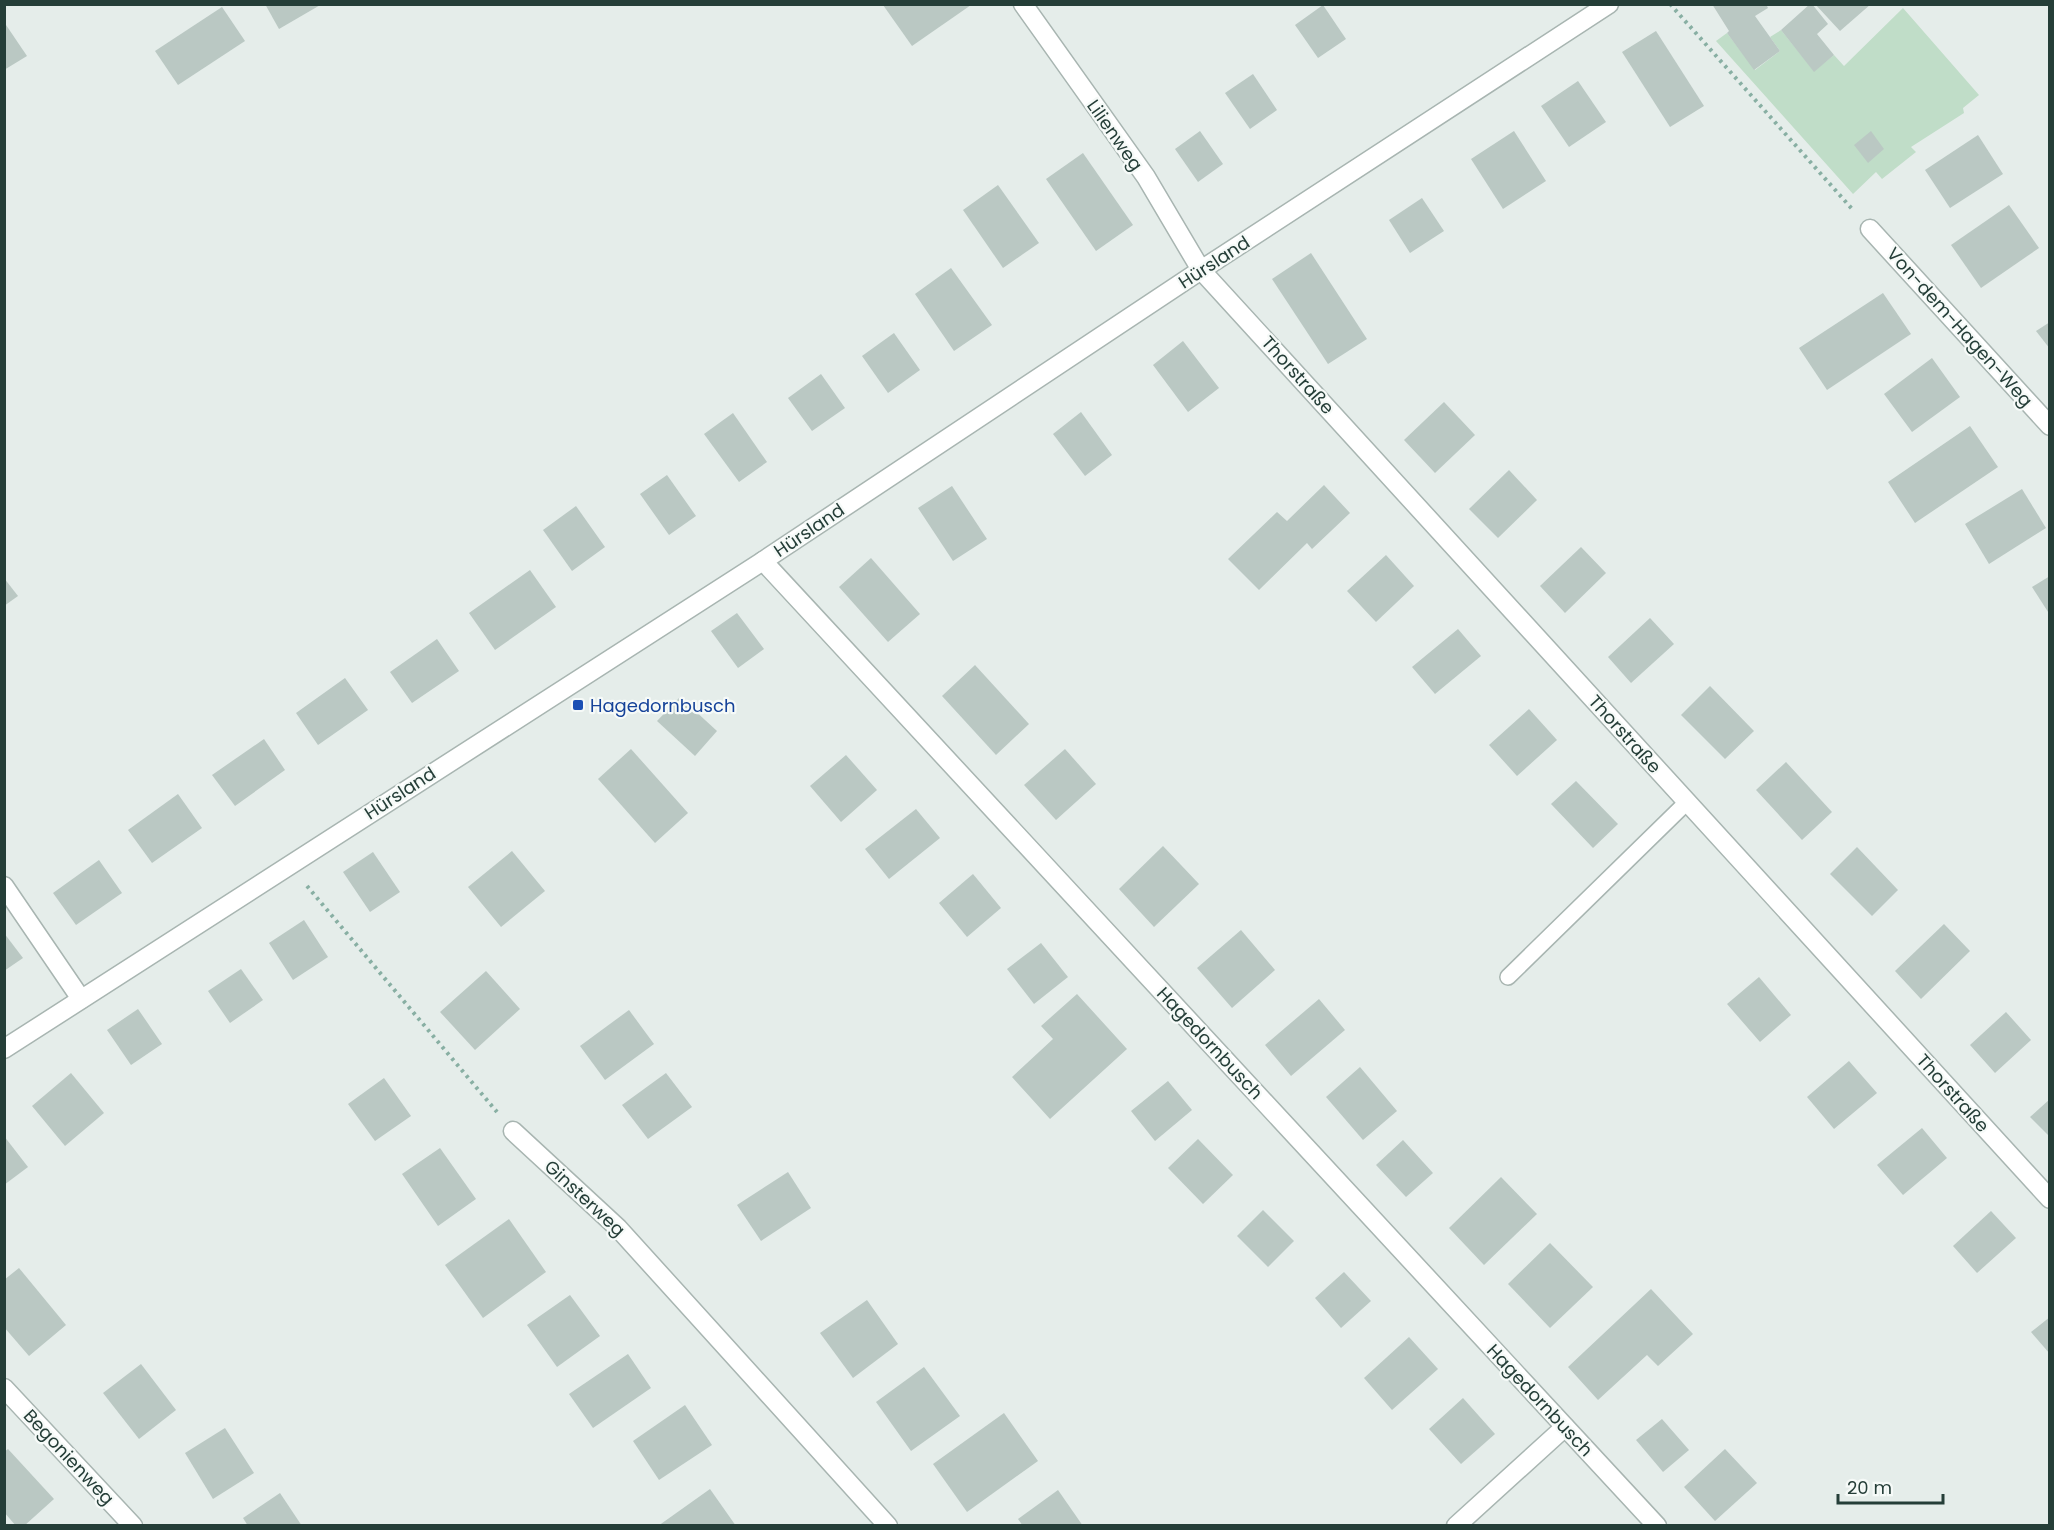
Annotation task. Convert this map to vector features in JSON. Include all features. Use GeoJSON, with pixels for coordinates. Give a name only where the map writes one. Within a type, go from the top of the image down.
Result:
{"type":"FeatureCollection","features":[{"type":"Feature","properties":{"kind":"street","name":"Lilienweg"},"geometry":{"type":"LineString","coordinates":[[1023,4],[1146,177],[1201,270]]}},
{"type":"Feature","properties":{"kind":"street","name":"Hürsland"},"geometry":{"type":"LineString","coordinates":[[4,1049],[763,561],[1201,270],[1609,4]]}},
{"type":"Feature","properties":{"kind":"street","name":"Von-dem-Hagen-Weg"},"geometry":{"type":"LineString","coordinates":[[1870,229],[2049,426]]}},
{"type":"Feature","properties":{"kind":"street","name":"Thorstraße"},"geometry":{"type":"LineString","coordinates":[[1201,270],[2049,1199]]}},
{"type":"Feature","properties":{"kind":"street","name":"Hagedornbusch"},"geometry":{"type":"LineString","coordinates":[[763,561],[1657,1526]]}},
{"type":"Feature","properties":{"kind":"street"},"geometry":{"type":"LineString","coordinates":[[4,886],[81,999]]}},
{"type":"Feature","properties":{"kind":"street","name":"Ginsterweg"},"geometry":{"type":"LineString","coordinates":[[513,1131],[618,1228],[888,1526]]}},
{"type":"Feature","properties":{"kind":"street","name":"Begonienweg"},"geometry":{"type":"LineString","coordinates":[[4,1388],[133,1526]]}},
{"type":"Feature","properties":{"kind":"street"},"geometry":{"type":"LineString","coordinates":[[1456,1526],[1565,1427]]}},
{"type":"Feature","properties":{"kind":"lane"},"geometry":{"type":"LineString","coordinates":[[1508,977],[1687,802]]}},
{"type":"Feature","properties":{"kind":"path"},"geometry":{"type":"LineString","coordinates":[[1670,4],[1870,229]]}},
{"type":"Feature","properties":{"kind":"path"},"geometry":{"type":"LineString","coordinates":[[290,865],[513,1131]]}},
{"type":"Feature","properties":{"kind":"green space"},"geometry":{"type":"Polygon","coordinates":[[[1903,8],[1979,95],[1963,108],[1964,113],[1911,147],[1916,152],[1882,179],[1876,172],[1853,194],[1716,41],[1727,33],[1755,70],[1780,51],[1770,37],[1781,30],[1814,71],[1834,55],[1844,66],[1903,8]]]}},
{"type":"Feature","properties":{"kind":"building"},"geometry":{"type":"Polygon","coordinates":[[[265,4],[322,4],[279,29],[265,4]]]}},
{"type":"Feature","properties":{"kind":"building"},"geometry":{"type":"Polygon","coordinates":[[[1712,4],[1766,4],[1768,8],[1755,16],[1780,51],[1754,70],[1727,33],[1729,31],[1712,4]]]}},
{"type":"Feature","properties":{"kind":"building"},"geometry":{"type":"Polygon","coordinates":[[[1810,4],[1828,24],[1817,34],[1834,55],[1814,72],[1781,30],[1810,4]]]}},
{"type":"Feature","properties":{"kind":"building"},"geometry":{"type":"Polygon","coordinates":[[[1815,4],[1871,4],[1840,31],[1815,4]]]}},
{"type":"Feature","properties":{"kind":"building"},"geometry":{"type":"Polygon","coordinates":[[[883,5],[971,5],[912,46],[883,5]]]}},
{"type":"Feature","properties":{"kind":"building"},"geometry":{"type":"Polygon","coordinates":[[[1323,5],[1346,39],[1318,58],[1295,25],[1323,5]]]}},
{"type":"Feature","properties":{"kind":"building"},"geometry":{"type":"Polygon","coordinates":[[[222,7],[245,41],[178,85],[155,51],[222,7]]]}},
{"type":"Feature","properties":{"kind":"building"},"geometry":{"type":"Polygon","coordinates":[[[4,22],[27,56],[4,70],[4,22]]]}},
{"type":"Feature","properties":{"kind":"building"},"geometry":{"type":"Polygon","coordinates":[[[1656,31],[1704,106],[1670,127],[1622,52],[1656,31]]]}},
{"type":"Feature","properties":{"kind":"building"},"geometry":{"type":"Polygon","coordinates":[[[1253,74],[1277,110],[1250,129],[1225,93],[1253,74]]]}},
{"type":"Feature","properties":{"kind":"building"},"geometry":{"type":"Polygon","coordinates":[[[1578,81],[1606,122],[1569,147],[1541,106],[1578,81]]]}},
{"type":"Feature","properties":{"kind":"building"},"geometry":{"type":"Polygon","coordinates":[[[1200,131],[1223,164],[1198,182],[1175,149],[1200,131]]]}},
{"type":"Feature","properties":{"kind":"building"},"geometry":{"type":"Polygon","coordinates":[[[1514,131],[1546,181],[1503,209],[1471,159],[1514,131]]]}},
{"type":"Feature","properties":{"kind":"building"},"geometry":{"type":"Polygon","coordinates":[[[1871,131],[1884,149],[1868,163],[1854,145],[1871,131]]]}},
{"type":"Feature","properties":{"kind":"building"},"geometry":{"type":"Polygon","coordinates":[[[1978,135],[2003,174],[1950,208],[1925,170],[1978,135]]]}},
{"type":"Feature","properties":{"kind":"building"},"geometry":{"type":"Polygon","coordinates":[[[1083,153],[1133,225],[1096,251],[1046,179],[1083,153]]]}},
{"type":"Feature","properties":{"kind":"building"},"geometry":{"type":"Polygon","coordinates":[[[998,185],[1039,243],[1003,268],[963,210],[998,185]]]}},
{"type":"Feature","properties":{"kind":"building"},"geometry":{"type":"Polygon","coordinates":[[[1422,198],[1444,231],[1410,253],[1389,220],[1422,198]]]}},
{"type":"Feature","properties":{"kind":"building"},"geometry":{"type":"Polygon","coordinates":[[[2009,205],[2039,248],[1981,288],[1951,245],[2009,205]]]}},
{"type":"Feature","properties":{"kind":"building"},"geometry":{"type":"Polygon","coordinates":[[[1311,253],[1367,339],[1328,364],[1272,279],[1311,253]]]}},
{"type":"Feature","properties":{"kind":"building"},"geometry":{"type":"Polygon","coordinates":[[[951,268],[992,325],[954,351],[915,294],[951,268]]]}},
{"type":"Feature","properties":{"kind":"building"},"geometry":{"type":"Polygon","coordinates":[[[1883,293],[1911,334],[1827,390],[1799,348],[1883,293]]]}},
{"type":"Feature","properties":{"kind":"building"},"geometry":{"type":"Polygon","coordinates":[[[2050,322],[2050,349],[2036,331],[2050,322]]]}},
{"type":"Feature","properties":{"kind":"building"},"geometry":{"type":"Polygon","coordinates":[[[894,333],[920,370],[888,393],[862,356],[894,333]]]}},
{"type":"Feature","properties":{"kind":"building"},"geometry":{"type":"Polygon","coordinates":[[[1183,341],[1219,388],[1188,412],[1153,365],[1183,341]]]}},
{"type":"Feature","properties":{"kind":"building"},"geometry":{"type":"Polygon","coordinates":[[[1932,358],[1960,397],[1912,432],[1884,394],[1932,358]]]}},
{"type":"Feature","properties":{"kind":"building"},"geometry":{"type":"Polygon","coordinates":[[[821,374],[845,408],[812,431],[788,398],[821,374]]]}},
{"type":"Feature","properties":{"kind":"building"},"geometry":{"type":"Polygon","coordinates":[[[1444,402],[1475,435],[1435,473],[1404,440],[1444,402]]]}},
{"type":"Feature","properties":{"kind":"building"},"geometry":{"type":"Polygon","coordinates":[[[1081,412],[1112,455],[1085,476],[1053,434],[1081,412]]]}},
{"type":"Feature","properties":{"kind":"building"},"geometry":{"type":"Polygon","coordinates":[[[733,413],[767,462],[739,482],[704,434],[733,413]]]}},
{"type":"Feature","properties":{"kind":"building"},"geometry":{"type":"Polygon","coordinates":[[[1970,426],[1998,467],[1915,523],[1888,482],[1970,426]]]}},
{"type":"Feature","properties":{"kind":"building"},"geometry":{"type":"Polygon","coordinates":[[[1509,470],[1537,500],[1498,538],[1469,509],[1509,470]]]}},
{"type":"Feature","properties":{"kind":"building"},"geometry":{"type":"Polygon","coordinates":[[[667,475],[696,516],[669,535],[640,494],[667,475]]]}},
{"type":"Feature","properties":{"kind":"building"},"geometry":{"type":"Polygon","coordinates":[[[1324,485],[1350,513],[1312,549],[1307,543],[1259,590],[1228,559],[1277,512],[1287,521],[1324,485]]]}},
{"type":"Feature","properties":{"kind":"building"},"geometry":{"type":"Polygon","coordinates":[[[952,486],[987,539],[953,561],[918,508],[952,486]]]}},
{"type":"Feature","properties":{"kind":"building"},"geometry":{"type":"Polygon","coordinates":[[[2022,489],[2046,528],[1989,564],[1965,524],[2022,489]]]}},
{"type":"Feature","properties":{"kind":"building"},"geometry":{"type":"Polygon","coordinates":[[[576,506],[605,547],[572,571],[543,530],[576,506]]]}},
{"type":"Feature","properties":{"kind":"building"},"geometry":{"type":"Polygon","coordinates":[[[1581,547],[1606,573],[1565,613],[1540,586],[1581,547]]]}},
{"type":"Feature","properties":{"kind":"building"},"geometry":{"type":"Polygon","coordinates":[[[1386,555],[1414,586],[1376,622],[1347,591],[1386,555]]]}},
{"type":"Feature","properties":{"kind":"building"},"geometry":{"type":"Polygon","coordinates":[[[871,558],[920,614],[888,642],[839,587],[871,558]]]}},
{"type":"Feature","properties":{"kind":"building"},"geometry":{"type":"Polygon","coordinates":[[[530,570],[556,607],[495,650],[469,613],[530,570]]]}},
{"type":"Feature","properties":{"kind":"building"},"geometry":{"type":"Polygon","coordinates":[[[2050,576],[2050,615],[2032,587],[2050,576]]]}},
{"type":"Feature","properties":{"kind":"building"},"geometry":{"type":"Polygon","coordinates":[[[4,578],[18,596],[4,606],[4,578]]]}},
{"type":"Feature","properties":{"kind":"building"},"geometry":{"type":"Polygon","coordinates":[[[737,613],[764,649],[738,668],[711,631],[737,613]]]}},
{"type":"Feature","properties":{"kind":"building"},"geometry":{"type":"Polygon","coordinates":[[[1650,618],[1674,644],[1631,683],[1608,657],[1650,618]]]}},
{"type":"Feature","properties":{"kind":"building"},"geometry":{"type":"Polygon","coordinates":[[[1458,629],[1481,656],[1435,694],[1412,667],[1458,629]]]}},
{"type":"Feature","properties":{"kind":"building"},"geometry":{"type":"Polygon","coordinates":[[[437,639],[459,671],[412,703],[390,672],[437,639]]]}},
{"type":"Feature","properties":{"kind":"building"},"geometry":{"type":"Polygon","coordinates":[[[975,665],[1029,724],[996,755],[942,696],[975,665]]]}},
{"type":"Feature","properties":{"kind":"building"},"geometry":{"type":"Polygon","coordinates":[[[345,678],[368,710],[318,745],[296,713],[345,678]]]}},
{"type":"Feature","properties":{"kind":"building"},"geometry":{"type":"Polygon","coordinates":[[[1710,686],[1754,731],[1725,759],[1681,715],[1710,686]]]}},
{"type":"Feature","properties":{"kind":"building"},"geometry":{"type":"Polygon","coordinates":[[[680,697],[717,731],[695,756],[657,721],[680,697]]]}},
{"type":"Feature","properties":{"kind":"building"},"geometry":{"type":"Polygon","coordinates":[[[1529,709],[1557,740],[1517,776],[1489,745],[1529,709]]]}},
{"type":"Feature","properties":{"kind":"building"},"geometry":{"type":"Polygon","coordinates":[[[264,739],[285,770],[235,806],[212,775],[264,739]]]}},
{"type":"Feature","properties":{"kind":"building"},"geometry":{"type":"Polygon","coordinates":[[[631,749],[688,813],[655,843],[598,779],[631,749]]]}},
{"type":"Feature","properties":{"kind":"building"},"geometry":{"type":"Polygon","coordinates":[[[1065,749],[1096,784],[1056,820],[1024,785],[1065,749]]]}},
{"type":"Feature","properties":{"kind":"building"},"geometry":{"type":"Polygon","coordinates":[[[846,755],[877,790],[841,822],[810,786],[846,755]]]}},
{"type":"Feature","properties":{"kind":"building"},"geometry":{"type":"Polygon","coordinates":[[[1786,762],[1832,812],[1802,840],[1756,790],[1786,762]]]}},
{"type":"Feature","properties":{"kind":"building"},"geometry":{"type":"Polygon","coordinates":[[[1576,781],[1618,824],[1593,848],[1551,804],[1576,781]]]}},
{"type":"Feature","properties":{"kind":"building"},"geometry":{"type":"Polygon","coordinates":[[[178,794],[202,828],[152,863],[128,830],[178,794]]]}},
{"type":"Feature","properties":{"kind":"building"},"geometry":{"type":"Polygon","coordinates":[[[916,809],[940,838],[889,879],[865,849],[916,809]]]}},
{"type":"Feature","properties":{"kind":"building"},"geometry":{"type":"Polygon","coordinates":[[[1163,846],[1199,884],[1154,927],[1119,889],[1163,846]]]}},
{"type":"Feature","properties":{"kind":"building"},"geometry":{"type":"Polygon","coordinates":[[[1857,847],[1898,890],[1872,916],[1830,874],[1857,847]]]}},
{"type":"Feature","properties":{"kind":"building"},"geometry":{"type":"Polygon","coordinates":[[[512,851],[545,891],[501,927],[468,887],[512,851]]]}},
{"type":"Feature","properties":{"kind":"building"},"geometry":{"type":"Polygon","coordinates":[[[373,852],[400,892],[370,912],[343,872],[373,852]]]}},
{"type":"Feature","properties":{"kind":"building"},"geometry":{"type":"Polygon","coordinates":[[[99,860],[122,893],[76,925],[53,893],[99,860]]]}},
{"type":"Feature","properties":{"kind":"building"},"geometry":{"type":"Polygon","coordinates":[[[973,874],[1001,908],[967,937],[939,903],[973,874]]]}},
{"type":"Feature","properties":{"kind":"building"},"geometry":{"type":"Polygon","coordinates":[[[304,920],[328,957],[293,980],[269,943],[304,920]]]}},
{"type":"Feature","properties":{"kind":"building"},"geometry":{"type":"Polygon","coordinates":[[[1944,924],[1970,951],[1921,999],[1895,971],[1944,924]]]}},
{"type":"Feature","properties":{"kind":"building"},"geometry":{"type":"Polygon","coordinates":[[[1241,930],[1275,970],[1232,1008],[1197,968],[1241,930]]]}},
{"type":"Feature","properties":{"kind":"building"},"geometry":{"type":"Polygon","coordinates":[[[4,933],[23,958],[4,971],[4,933]]]}},
{"type":"Feature","properties":{"kind":"building"},"geometry":{"type":"Polygon","coordinates":[[[1041,943],[1068,977],[1034,1004],[1007,969],[1041,943]]]}},
{"type":"Feature","properties":{"kind":"building"},"geometry":{"type":"Polygon","coordinates":[[[241,969],[263,1000],[230,1023],[208,991],[241,969]]]}},
{"type":"Feature","properties":{"kind":"building"},"geometry":{"type":"Polygon","coordinates":[[[486,971],[520,1009],[475,1050],[440,1012],[486,971]]]}},
{"type":"Feature","properties":{"kind":"building"},"geometry":{"type":"Polygon","coordinates":[[[1759,977],[1791,1015],[1760,1042],[1727,1004],[1759,977]]]}},
{"type":"Feature","properties":{"kind":"building"},"geometry":{"type":"Polygon","coordinates":[[[1077,994],[1127,1049],[1050,1119],[1012,1077],[1053,1039],[1041,1026],[1077,994]]]}},
{"type":"Feature","properties":{"kind":"building"},"geometry":{"type":"Polygon","coordinates":[[[1319,999],[1345,1030],[1291,1076],[1265,1045],[1319,999]]]}},
{"type":"Feature","properties":{"kind":"building"},"geometry":{"type":"Polygon","coordinates":[[[138,1009],[162,1044],[131,1065],[107,1030],[138,1009]]]}},
{"type":"Feature","properties":{"kind":"building"},"geometry":{"type":"Polygon","coordinates":[[[629,1010],[654,1044],[605,1080],[580,1046],[629,1010]]]}},
{"type":"Feature","properties":{"kind":"building"},"geometry":{"type":"Polygon","coordinates":[[[2006,1012],[2031,1040],[1995,1073],[1970,1045],[2006,1012]]]}},
{"type":"Feature","properties":{"kind":"building"},"geometry":{"type":"Polygon","coordinates":[[[1849,1061],[1877,1093],[1834,1129],[1807,1097],[1849,1061]]]}},
{"type":"Feature","properties":{"kind":"building"},"geometry":{"type":"Polygon","coordinates":[[[1360,1067],[1397,1111],[1363,1140],[1326,1097],[1360,1067]]]}},
{"type":"Feature","properties":{"kind":"building"},"geometry":{"type":"Polygon","coordinates":[[[71,1073],[104,1113],[65,1146],[32,1106],[71,1073]]]}},
{"type":"Feature","properties":{"kind":"building"},"geometry":{"type":"Polygon","coordinates":[[[666,1073],[692,1107],[648,1139],[622,1105],[666,1073]]]}},
{"type":"Feature","properties":{"kind":"building"},"geometry":{"type":"Polygon","coordinates":[[[384,1078],[411,1116],[375,1141],[348,1104],[384,1078]]]}},
{"type":"Feature","properties":{"kind":"building"},"geometry":{"type":"Polygon","coordinates":[[[1168,1081],[1192,1110],[1155,1141],[1131,1111],[1168,1081]]]}},
{"type":"Feature","properties":{"kind":"building"},"geometry":{"type":"Polygon","coordinates":[[[2050,1099],[2050,1137],[2030,1117],[2050,1099]]]}},
{"type":"Feature","properties":{"kind":"building"},"geometry":{"type":"Polygon","coordinates":[[[1922,1128],[1947,1158],[1903,1195],[1877,1165],[1922,1128]]]}},
{"type":"Feature","properties":{"kind":"building"},"geometry":{"type":"Polygon","coordinates":[[[4,1136],[28,1167],[4,1185],[4,1136]]]}},
{"type":"Feature","properties":{"kind":"building"},"geometry":{"type":"Polygon","coordinates":[[[1198,1139],[1233,1175],[1203,1204],[1168,1168],[1198,1139]]]}},
{"type":"Feature","properties":{"kind":"building"},"geometry":{"type":"Polygon","coordinates":[[[1403,1140],[1433,1173],[1406,1197],[1376,1165],[1403,1140]]]}},
{"type":"Feature","properties":{"kind":"building"},"geometry":{"type":"Polygon","coordinates":[[[440,1148],[476,1199],[438,1226],[402,1174],[440,1148]]]}},
{"type":"Feature","properties":{"kind":"building"},"geometry":{"type":"Polygon","coordinates":[[[788,1172],[811,1208],[761,1241],[737,1205],[788,1172]]]}},
{"type":"Feature","properties":{"kind":"building"},"geometry":{"type":"Polygon","coordinates":[[[1501,1177],[1537,1214],[1484,1265],[1449,1228],[1501,1177]]]}},
{"type":"Feature","properties":{"kind":"building"},"geometry":{"type":"Polygon","coordinates":[[[1263,1210],[1294,1241],[1268,1267],[1237,1236],[1263,1210]]]}},
{"type":"Feature","properties":{"kind":"building"},"geometry":{"type":"Polygon","coordinates":[[[1991,1211],[2016,1238],[1977,1273],[1953,1246],[1991,1211]]]}},
{"type":"Feature","properties":{"kind":"building"},"geometry":{"type":"Polygon","coordinates":[[[509,1219],[546,1272],[483,1318],[445,1265],[509,1219]]]}},
{"type":"Feature","properties":{"kind":"building"},"geometry":{"type":"Polygon","coordinates":[[[1550,1243],[1593,1287],[1550,1328],[1508,1284],[1550,1243]]]}},
{"type":"Feature","properties":{"kind":"building"},"geometry":{"type":"Polygon","coordinates":[[[19,1268],[66,1325],[29,1356],[4,1327],[4,1280],[19,1268]]]}},
{"type":"Feature","properties":{"kind":"building"},"geometry":{"type":"Polygon","coordinates":[[[1344,1272],[1371,1301],[1341,1328],[1315,1298],[1344,1272]]]}},
{"type":"Feature","properties":{"kind":"building"},"geometry":{"type":"Polygon","coordinates":[[[1651,1289],[1693,1334],[1658,1366],[1647,1355],[1598,1400],[1568,1367],[1651,1289]]]}},
{"type":"Feature","properties":{"kind":"building"},"geometry":{"type":"Polygon","coordinates":[[[570,1295],[600,1336],[557,1367],[527,1325],[570,1295]]]}},
{"type":"Feature","properties":{"kind":"building"},"geometry":{"type":"Polygon","coordinates":[[[867,1300],[898,1344],[853,1378],[820,1333],[867,1300]]]}},
{"type":"Feature","properties":{"kind":"building"},"geometry":{"type":"Polygon","coordinates":[[[2050,1317],[2050,1354],[2031,1332],[2050,1317]]]}},
{"type":"Feature","properties":{"kind":"building"},"geometry":{"type":"Polygon","coordinates":[[[1409,1337],[1438,1369],[1392,1410],[1364,1378],[1409,1337]]]}},
{"type":"Feature","properties":{"kind":"building"},"geometry":{"type":"Polygon","coordinates":[[[628,1354],[651,1388],[593,1428],[569,1394],[628,1354]]]}},
{"type":"Feature","properties":{"kind":"building"},"geometry":{"type":"Polygon","coordinates":[[[141,1364],[176,1410],[139,1439],[103,1393],[141,1364]]]}},
{"type":"Feature","properties":{"kind":"building"},"geometry":{"type":"Polygon","coordinates":[[[924,1367],[960,1416],[911,1451],[876,1402],[924,1367]]]}},
{"type":"Feature","properties":{"kind":"building"},"geometry":{"type":"Polygon","coordinates":[[[1463,1398],[1495,1434],[1461,1464],[1429,1429],[1463,1398]]]}},
{"type":"Feature","properties":{"kind":"building"},"geometry":{"type":"Polygon","coordinates":[[[685,1405],[712,1445],[659,1480],[633,1441],[685,1405]]]}},
{"type":"Feature","properties":{"kind":"building"},"geometry":{"type":"Polygon","coordinates":[[[1004,1413],[1038,1461],[967,1512],[933,1464],[1004,1413]]]}},
{"type":"Feature","properties":{"kind":"building"},"geometry":{"type":"Polygon","coordinates":[[[1662,1419],[1689,1450],[1663,1472],[1636,1440],[1662,1419]]]}},
{"type":"Feature","properties":{"kind":"building"},"geometry":{"type":"Polygon","coordinates":[[[225,1428],[254,1473],[213,1499],[185,1453],[225,1428]]]}},
{"type":"Feature","properties":{"kind":"building"},"geometry":{"type":"Polygon","coordinates":[[[8,1449],[54,1499],[24,1526],[16,1526],[4,1512],[4,1452],[8,1449]]]}},
{"type":"Feature","properties":{"kind":"building"},"geometry":{"type":"Polygon","coordinates":[[[1725,1449],[1757,1483],[1715,1521],[1684,1487],[1725,1449]]]}},
{"type":"Feature","properties":{"kind":"building"},"geometry":{"type":"Polygon","coordinates":[[[710,1489],[736,1526],[658,1526],[710,1489]]]}},
{"type":"Feature","properties":{"kind":"building"},"geometry":{"type":"Polygon","coordinates":[[[1058,1490],[1083,1526],[1023,1526],[1018,1519],[1058,1490]]]}},
{"type":"Feature","properties":{"kind":"building"},"geometry":{"type":"Polygon","coordinates":[[[280,1493],[302,1526],[248,1526],[243,1518],[280,1493]]]}},
{"type":"Feature","properties":{"kind":"place","name":"Hagedornbusch"},"geometry":{"type":"Point","coordinates":[578,705]}}]}
